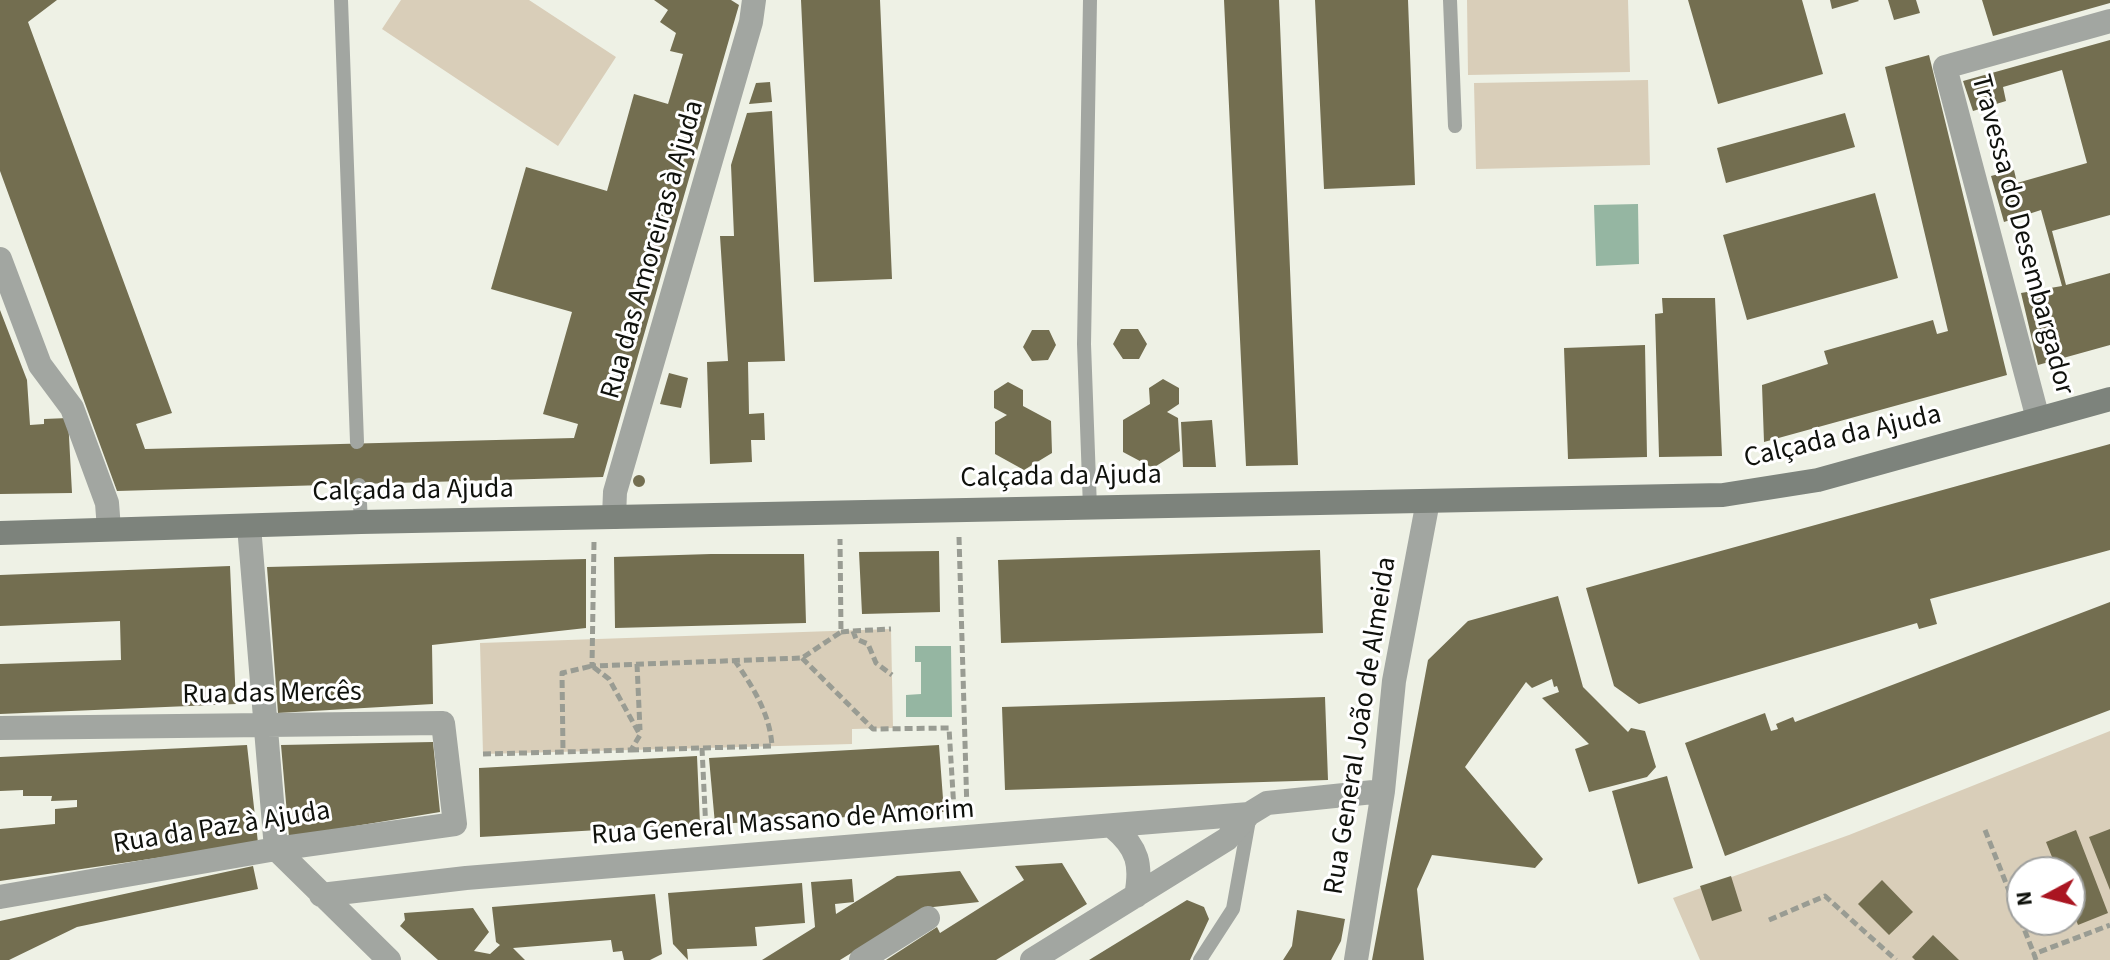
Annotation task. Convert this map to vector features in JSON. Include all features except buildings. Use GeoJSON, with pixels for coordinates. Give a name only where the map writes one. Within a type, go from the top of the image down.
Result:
{"type":"FeatureCollection","features":[{"type":"Feature","properties":{"kind":"street","name":"Rua das Amoreiras à Ajuda"},"geometry":{"type":"LineString","coordinates":[[604,517],[615,492],[747,37],[754,0]]}},
{"type":"Feature","properties":{"kind":"street","name":"Travessa do Desembargador"},"geometry":{"type":"LineString","coordinates":[[2038,419],[1944,59],[2110,21]]}},
{"type":"Feature","properties":{"kind":"street"},"geometry":{"type":"LineString","coordinates":[[0,259],[40,365],[72,408],[107,503],[109,529]]}},
{"type":"Feature","properties":{"kind":"street","name":"Calçada da Ajuda"},"geometry":{"type":"LineString","coordinates":[[0,533],[361,522],[1755,492],[1818,480],[2110,399]]}},
{"type":"Feature","properties":{"kind":"street","name":"Rua General João de Almeida"},"geometry":{"type":"LineString","coordinates":[[1356,960],[1383,791],[1394,681],[1428,501]]}},
{"type":"Feature","properties":{"kind":"street"},"geometry":{"type":"LineString","coordinates":[[249,526],[276,849],[389,960]]}},
{"type":"Feature","properties":{"kind":"street","name":"Rua das Mercês"},"geometry":{"type":"LineString","coordinates":[[0,728],[443,723],[455,824]]}},
{"type":"Feature","properties":{"kind":"street"},"geometry":{"type":"LineString","coordinates":[[1032,960],[1227,839],[1249,814],[1267,803],[1383,791]]}},
{"type":"Feature","properties":{"kind":"street","name":"Rua General Massano de Amorim"},"geometry":{"type":"LineString","coordinates":[[321,895],[466,878],[1114,828],[1249,814]]}},
{"type":"Feature","properties":{"kind":"street","name":"Rua da Paz à Ajuda"},"geometry":{"type":"LineString","coordinates":[[0,897],[276,849],[455,824]]}},
{"type":"Feature","properties":{"kind":"street"},"geometry":{"type":"LineString","coordinates":[[1114,828],[1131,843],[1137,855],[1140,871],[1136,896]]}},
{"type":"Feature","properties":{"kind":"street"},"geometry":{"type":"LineString","coordinates":[[861,960],[928,918]]}},
{"type":"Feature","properties":{"kind":"lane"},"geometry":{"type":"LineString","coordinates":[[341,0],[357,442]]}},
{"type":"Feature","properties":{"kind":"lane"},"geometry":{"type":"LineString","coordinates":[[1090,0],[1084,344],[1090,508]]}},
{"type":"Feature","properties":{"kind":"lane"},"geometry":{"type":"LineString","coordinates":[[1450,0],[1455,126]]}},
{"type":"Feature","properties":{"kind":"lane"},"geometry":{"type":"LineString","coordinates":[[359,485],[361,522]]}},
{"type":"Feature","properties":{"kind":"lane"},"geometry":{"type":"LineString","coordinates":[[1200,960],[1233,909],[1249,814]]}},
{"type":"Feature","properties":{"kind":"path"},"geometry":{"type":"LineString","coordinates":[[958,510],[962,840]]}},
{"type":"Feature","properties":{"kind":"path"},"geometry":{"type":"LineString","coordinates":[[840,513],[841,632]]}},
{"type":"Feature","properties":{"kind":"path"},"geometry":{"type":"LineString","coordinates":[[592,666],[604,517]]}},
{"type":"Feature","properties":{"kind":"path"},"geometry":{"type":"LineString","coordinates":[[563,752],[562,673],[592,666],[802,658],[841,632],[891,629]]}},
{"type":"Feature","properties":{"kind":"path"},"geometry":{"type":"LineString","coordinates":[[853,631],[856,639],[868,644],[876,663],[892,675]]}},
{"type":"Feature","properties":{"kind":"path"},"geometry":{"type":"LineString","coordinates":[[802,658],[873,729],[949,728],[962,840]]}},
{"type":"Feature","properties":{"kind":"path"},"geometry":{"type":"LineString","coordinates":[[483,754],[772,746],[771,731],[755,690],[735,661]]}},
{"type":"Feature","properties":{"kind":"path"},"geometry":{"type":"LineString","coordinates":[[631,750],[640,735],[637,664]]}},
{"type":"Feature","properties":{"kind":"path"},"geometry":{"type":"LineString","coordinates":[[592,666],[609,679],[640,735]]}},
{"type":"Feature","properties":{"kind":"path"},"geometry":{"type":"LineString","coordinates":[[702,748],[707,860]]}},
{"type":"Feature","properties":{"kind":"path"},"geometry":{"type":"LineString","coordinates":[[1985,830],[2035,957],[2110,925]]}},
{"type":"Feature","properties":{"kind":"path"},"geometry":{"type":"LineString","coordinates":[[1769,920],[1825,896],[1896,960]]}},
{"type":"Feature","properties":{"kind":"shaded area"},"geometry":{"type":"Polygon","coordinates":[[[401,0],[529,0],[616,57],[558,146],[382,29],[401,0]]]}},
{"type":"Feature","properties":{"kind":"shaded area"},"geometry":{"type":"Polygon","coordinates":[[[1467,0],[1628,0],[1630,72],[1468,75],[1467,0]]]}},
{"type":"Feature","properties":{"kind":"shaded area"},"geometry":{"type":"Polygon","coordinates":[[[1648,80],[1650,165],[1476,169],[1474,83],[1648,80]]]}},
{"type":"Feature","properties":{"kind":"shaded area"},"geometry":{"type":"Polygon","coordinates":[[[1638,204],[1639,264],[1596,266],[1594,205],[1638,204]]]}},
{"type":"Feature","properties":{"kind":"shaded area"},"geometry":{"type":"Polygon","coordinates":[[[891,629],[893,728],[852,729],[852,744],[483,754],[480,643],[891,629]]]}},
{"type":"Feature","properties":{"kind":"shaded area"},"geometry":{"type":"Polygon","coordinates":[[[915,646],[951,646],[952,717],[906,717],[906,695],[921,694],[921,662],[915,662],[915,646]]]}},
{"type":"Feature","properties":{"kind":"shaded area"},"geometry":{"type":"Polygon","coordinates":[[[2110,731],[2110,960],[1700,960],[1673,898],[1849,835],[2110,731]]]}}]}
